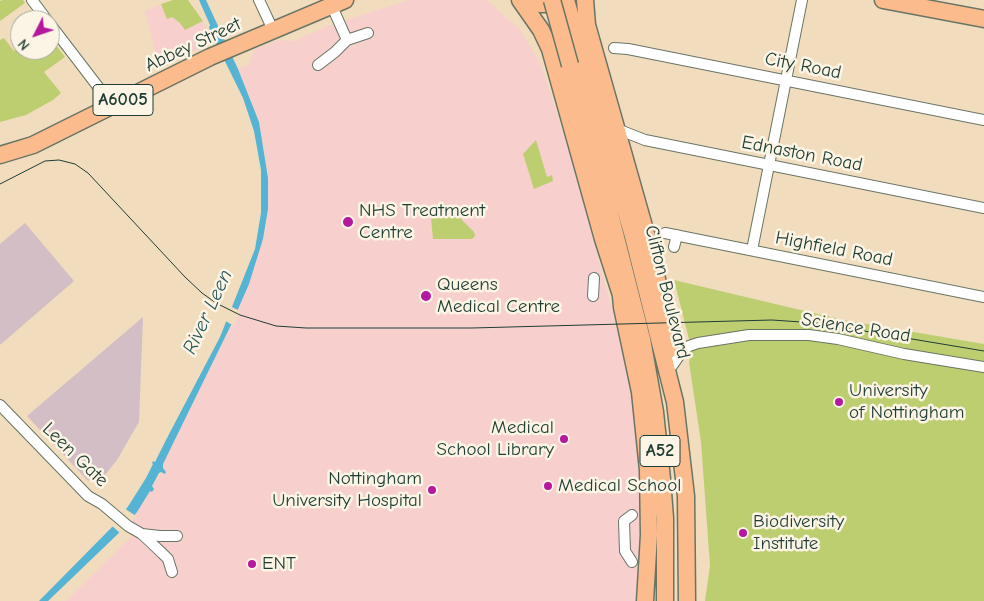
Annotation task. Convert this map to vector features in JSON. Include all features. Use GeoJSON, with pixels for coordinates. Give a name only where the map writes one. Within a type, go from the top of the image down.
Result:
{"type":"FeatureCollection","features":[{"type":"Feature","properties":{"kind":"main road"},"geometry":{"type":"LineString","coordinates":[[520,0],[541,30],[550,49],[603,239],[621,296],[646,361]]}},
{"type":"Feature","properties":{"kind":"main road"},"geometry":{"type":"LineString","coordinates":[[525,0],[540,4],[552,4],[565,0]]}},
{"type":"Feature","properties":{"kind":"main road","name":"Clifton Boulevard"},"geometry":{"type":"LineString","coordinates":[[552,0],[577,64],[633,236],[675,402],[686,496],[687,601]]}},
{"type":"Feature","properties":{"kind":"main road","name":"Clifton Boulevard"},"geometry":{"type":"LineString","coordinates":[[565,0],[577,64],[634,304],[655,412],[665,518],[665,601]]}},
{"type":"Feature","properties":{"kind":"main road"},"geometry":{"type":"LineString","coordinates":[[585,0],[587,25],[651,251],[667,326],[675,402]]}},
{"type":"Feature","properties":{"kind":"main road"},"geometry":{"type":"LineString","coordinates":[[883,0],[984,19]]}},
{"type":"Feature","properties":{"kind":"main road","name":"Abbey Street"},"geometry":{"type":"LineString","coordinates":[[0,154],[33,145],[214,55],[335,2]]}},
{"type":"Feature","properties":{"kind":"main road","name":"Abbey Street"},"geometry":{"type":"LineString","coordinates":[[0,166],[17,158],[33,145]]}},
{"type":"Feature","properties":{"kind":"main road"},"geometry":{"type":"LineString","coordinates":[[621,296],[640,392],[648,470],[649,536],[645,601]]}},
{"type":"Feature","properties":{"kind":"street"},"geometry":{"type":"LineString","coordinates":[[258,0],[273,30]]}},
{"type":"Feature","properties":{"kind":"street"},"geometry":{"type":"LineString","coordinates":[[752,250],[802,0]]}},
{"type":"Feature","properties":{"kind":"street"},"geometry":{"type":"LineString","coordinates":[[335,2],[347,40]]}},
{"type":"Feature","properties":{"kind":"street"},"geometry":{"type":"LineString","coordinates":[[318,65],[353,36],[368,33]]}},
{"type":"Feature","properties":{"kind":"street"},"geometry":{"type":"LineString","coordinates":[[60,37],[112,105]]}},
{"type":"Feature","properties":{"kind":"street","name":"City Road"},"geometry":{"type":"LineString","coordinates":[[614,48],[628,49],[984,120]]}},
{"type":"Feature","properties":{"kind":"street","name":"Ednaston Road"},"geometry":{"type":"LineString","coordinates":[[617,127],[634,136],[984,208]]}},
{"type":"Feature","properties":{"kind":"street","name":"Highfield Road"},"geometry":{"type":"LineString","coordinates":[[664,233],[984,297]]}},
{"type":"Feature","properties":{"kind":"street"},"geometry":{"type":"LineString","coordinates":[[674,247],[677,235]]}},
{"type":"Feature","properties":{"kind":"street"},"geometry":{"type":"LineString","coordinates":[[592,296],[594,278]]}},
{"type":"Feature","properties":{"kind":"street","name":"Science Road"},"geometry":{"type":"LineString","coordinates":[[672,366],[681,353],[693,345],[707,340],[749,335],[809,335],[984,367]]}},
{"type":"Feature","properties":{"kind":"street","name":"Leen Gate"},"geometry":{"type":"LineString","coordinates":[[0,405],[88,496],[102,504],[128,526],[142,534]]}},
{"type":"Feature","properties":{"kind":"street"},"geometry":{"type":"LineString","coordinates":[[632,515],[624,521],[625,551],[632,562]]}},
{"type":"Feature","properties":{"kind":"street"},"geometry":{"type":"LineString","coordinates":[[142,534],[177,536]]}},
{"type":"Feature","properties":{"kind":"street"},"geometry":{"type":"LineString","coordinates":[[142,534],[168,558],[172,572]]}},
{"type":"Feature","properties":{"kind":"shaded area"},"geometry":{"type":"Polygon","coordinates":[[[173,0],[188,0],[203,21],[213,42],[159,67],[145,11],[173,0]]]}},
{"type":"Feature","properties":{"kind":"shaded area","name":"Queens Medical Centre"},"geometry":{"type":"Polygon","coordinates":[[[409,0],[487,0],[520,30],[540,62],[579,181],[628,372],[646,469],[643,601],[66,601],[132,536],[122,530],[137,512],[150,490],[152,492],[152,487],[163,469],[163,464],[232,323],[257,260],[266,227],[268,178],[259,122],[238,69],[249,65],[254,50],[278,40],[294,41],[327,26],[409,0]]]}},
{"type":"Feature","properties":{"kind":"shaded area"},"geometry":{"type":"Polygon","coordinates":[[[25,223],[74,281],[0,345],[0,244],[25,223]]]}},
{"type":"Feature","properties":{"kind":"shaded area"},"geometry":{"type":"Polygon","coordinates":[[[143,317],[139,422],[117,460],[101,480],[95,476],[88,481],[27,416],[143,317]]]}},
{"type":"Feature","properties":{"kind":"green space"},"geometry":{"type":"Polygon","coordinates":[[[23,0],[25,3],[15,10],[10,10],[10,14],[0,21],[0,1],[23,0]]]}},
{"type":"Feature","properties":{"kind":"green space"},"geometry":{"type":"Polygon","coordinates":[[[173,0],[188,0],[203,21],[185,30],[172,17],[167,19],[161,4],[173,0]]]}},
{"type":"Feature","properties":{"kind":"green space"},"geometry":{"type":"Polygon","coordinates":[[[4,38],[10,46],[10,60],[60,60],[60,50],[65,57],[44,72],[61,93],[53,100],[26,115],[0,122],[0,40],[4,38]]]}},
{"type":"Feature","properties":{"kind":"green space"},"geometry":{"type":"Polygon","coordinates":[[[536,140],[547,177],[552,175],[553,181],[534,189],[523,154],[536,140]]]}},
{"type":"Feature","properties":{"kind":"green space"},"geometry":{"type":"Polygon","coordinates":[[[446,204],[474,232],[475,236],[472,239],[433,239],[430,208],[446,204]]]}},
{"type":"Feature","properties":{"kind":"green space","name":"University of Nottingham"},"geometry":{"type":"Polygon","coordinates":[[[674,280],[843,320],[984,344],[984,601],[705,601],[710,566],[701,442],[689,362],[692,351],[674,280]]]}},
{"type":"Feature","properties":{"kind":"water"},"geometry":{"type":"Polygon","coordinates":[[[199,0],[206,0],[238,69],[259,122],[268,178],[268,209],[263,239],[249,284],[232,323],[163,464],[165,474],[159,473],[152,486],[154,489],[152,492],[150,491],[137,512],[122,530],[48,601],[39,601],[115,524],[146,478],[153,461],[155,462],[220,337],[255,249],[261,213],[261,170],[254,131],[243,98],[209,28],[210,25],[199,0]]]}},
{"type":"Feature","properties":{"kind":"pier"},"geometry":{"type":"Polygon","coordinates":[[[230,306],[240,311],[234,326],[224,320],[230,306]]]}},
{"type":"Feature","properties":{"kind":"pier"},"geometry":{"type":"Polygon","coordinates":[[[124,508],[136,516],[121,534],[110,524],[124,508]]]}},
{"type":"Feature","properties":{"kind":"tram line"},"geometry":{"type":"LineString","coordinates":[[0,184],[45,161],[59,160],[75,164],[88,173],[202,293],[216,303],[240,315],[276,326],[306,328],[472,328],[772,320],[816,323],[984,351]]}},
{"type":"Feature","properties":{"kind":"place","name":"NHS Treatment Centre"},"geometry":{"type":"Point","coordinates":[348,222]}},
{"type":"Feature","properties":{"kind":"place","name":"Queens Medical Centre"},"geometry":{"type":"Point","coordinates":[426,296]}},
{"type":"Feature","properties":{"kind":"place","name":"University of Nottingham"},"geometry":{"type":"Point","coordinates":[839,402]}},
{"type":"Feature","properties":{"kind":"place","name":"Medical School Library"},"geometry":{"type":"Point","coordinates":[564,439]}},
{"type":"Feature","properties":{"kind":"place","name":"Medical School"},"geometry":{"type":"Point","coordinates":[548,486]}},
{"type":"Feature","properties":{"kind":"place","name":"Nottingham University Hospital"},"geometry":{"type":"Point","coordinates":[432,490]}},
{"type":"Feature","properties":{"kind":"place","name":"Biodiversity Institute"},"geometry":{"type":"Point","coordinates":[743,533]}},
{"type":"Feature","properties":{"kind":"place","name":"ENT"},"geometry":{"type":"Point","coordinates":[252,564]}},
{"type":"Feature","properties":{"kind":"water label","name":"River Leen"},"geometry":{"type":"Point","coordinates":[208,312]}}]}
